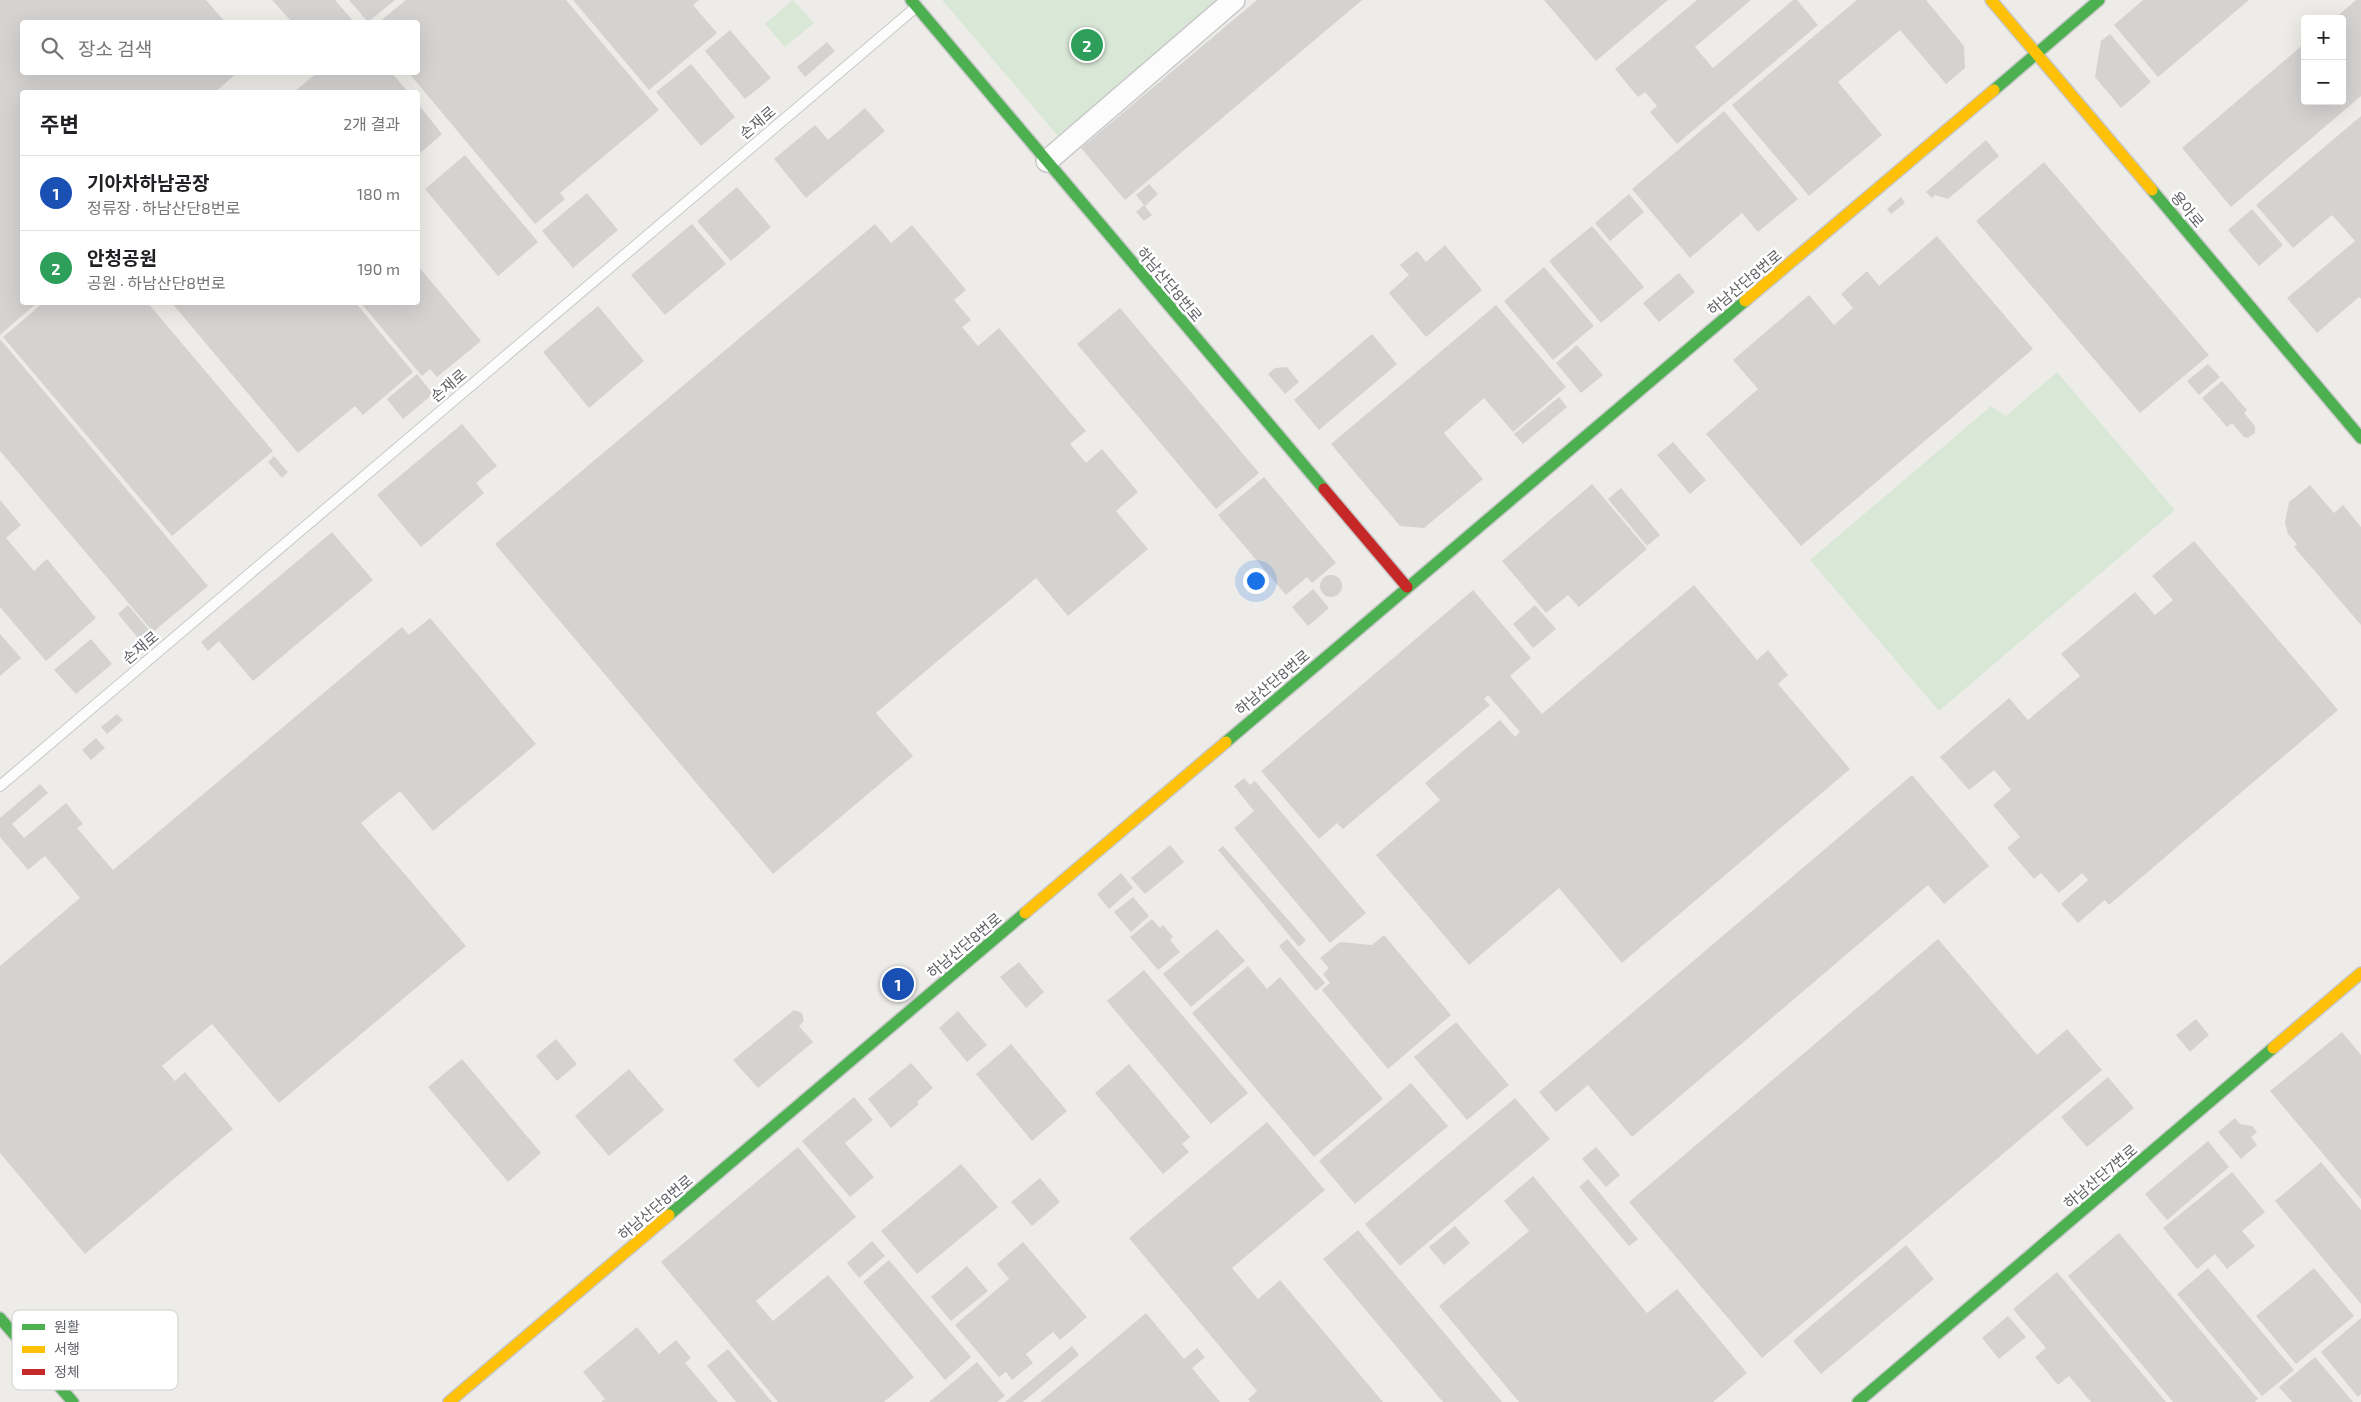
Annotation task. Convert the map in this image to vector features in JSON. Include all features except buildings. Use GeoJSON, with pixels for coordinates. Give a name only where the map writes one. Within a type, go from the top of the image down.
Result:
{"type":"FeatureCollection","features":[{"type":"Feature","properties":{"kind":"street"},"geometry":{"type":"LineString","coordinates":[[1046,161],[1234,0]]}},
{"type":"Feature","properties":{"kind":"street","name":"용아로"},"geometry":{"type":"LineString","coordinates":[[1991,0],[2361,438]]}},
{"type":"Feature","properties":{"kind":"street","name":"하남산단8번로"},"geometry":{"type":"LineString","coordinates":[[448,1402],[2099,0]]}},
{"type":"Feature","properties":{"kind":"street","name":"하남산단8번로"},"geometry":{"type":"LineString","coordinates":[[914,3],[1407,587]]}},
{"type":"Feature","properties":{"kind":"street","name":"하남산단7번로"},"geometry":{"type":"LineString","coordinates":[[1858,1402],[2361,973]]}},
{"type":"Feature","properties":{"kind":"street"},"geometry":{"type":"LineString","coordinates":[[0,1318],[12,1332]]}},
{"type":"Feature","properties":{"kind":"street"},"geometry":{"type":"LineString","coordinates":[[63,1390],[73,1402]]}},
{"type":"Feature","properties":{"kind":"lane","name":"손재로"},"geometry":{"type":"LineString","coordinates":[[0,786],[914,3]]}},
{"type":"Feature","properties":{"kind":"green space"},"geometry":{"type":"Polygon","coordinates":[[[793,0],[814,23],[785,47],[765,24],[793,0]]]}},
{"type":"Feature","properties":{"kind":"green space"},"geometry":{"type":"Polygon","coordinates":[[[942,0],[1246,0],[1070,150],[942,0]]]}},
{"type":"Feature","properties":{"kind":"green space"},"geometry":{"type":"Polygon","coordinates":[[[2057,372],[2175,510],[1939,711],[1810,560],[1991,406],[2006,416],[2057,372]]]}},
{"type":"Feature","properties":{"kind":"traffic: fast"},"geometry":{"type":"LineString","coordinates":[[911,0],[1324,489]]}},
{"type":"Feature","properties":{"kind":"traffic: fast"},"geometry":{"type":"LineString","coordinates":[[1994,90],[2099,0]]}},
{"type":"Feature","properties":{"kind":"traffic: fast"},"geometry":{"type":"LineString","coordinates":[[2152,190],[2361,438]]}},
{"type":"Feature","properties":{"kind":"traffic: fast"},"geometry":{"type":"LineString","coordinates":[[1226,742],[1745,301]]}},
{"type":"Feature","properties":{"kind":"traffic: fast"},"geometry":{"type":"LineString","coordinates":[[669,1215],[1025,913]]}},
{"type":"Feature","properties":{"kind":"traffic: fast"},"geometry":{"type":"LineString","coordinates":[[1858,1402],[2273,1048]]}},
{"type":"Feature","properties":{"kind":"traffic: fast"},"geometry":{"type":"LineString","coordinates":[[0,1318],[12,1332]]}},
{"type":"Feature","properties":{"kind":"traffic: fast"},"geometry":{"type":"LineString","coordinates":[[63,1390],[73,1402]]}},
{"type":"Feature","properties":{"kind":"traffic: slow"},"geometry":{"type":"LineString","coordinates":[[1991,0],[2152,190]]}},
{"type":"Feature","properties":{"kind":"traffic: slow"},"geometry":{"type":"LineString","coordinates":[[1745,301],[1994,90]]}},
{"type":"Feature","properties":{"kind":"traffic: slow"},"geometry":{"type":"LineString","coordinates":[[1025,913],[1226,742]]}},
{"type":"Feature","properties":{"kind":"traffic: slow"},"geometry":{"type":"LineString","coordinates":[[2273,1048],[2361,973]]}},
{"type":"Feature","properties":{"kind":"traffic: slow"},"geometry":{"type":"LineString","coordinates":[[449,1402],[669,1215]]}},
{"type":"Feature","properties":{"kind":"traffic: jam"},"geometry":{"type":"LineString","coordinates":[[1324,489],[1407,587]]}},
{"type":"Feature","properties":{"kind":"place","name":"안청공원"},"geometry":{"type":"Point","coordinates":[1087,45]}},
{"type":"Feature","properties":{"kind":"place","name":"기아차하남공장"},"geometry":{"type":"Point","coordinates":[898,984]}}]}
